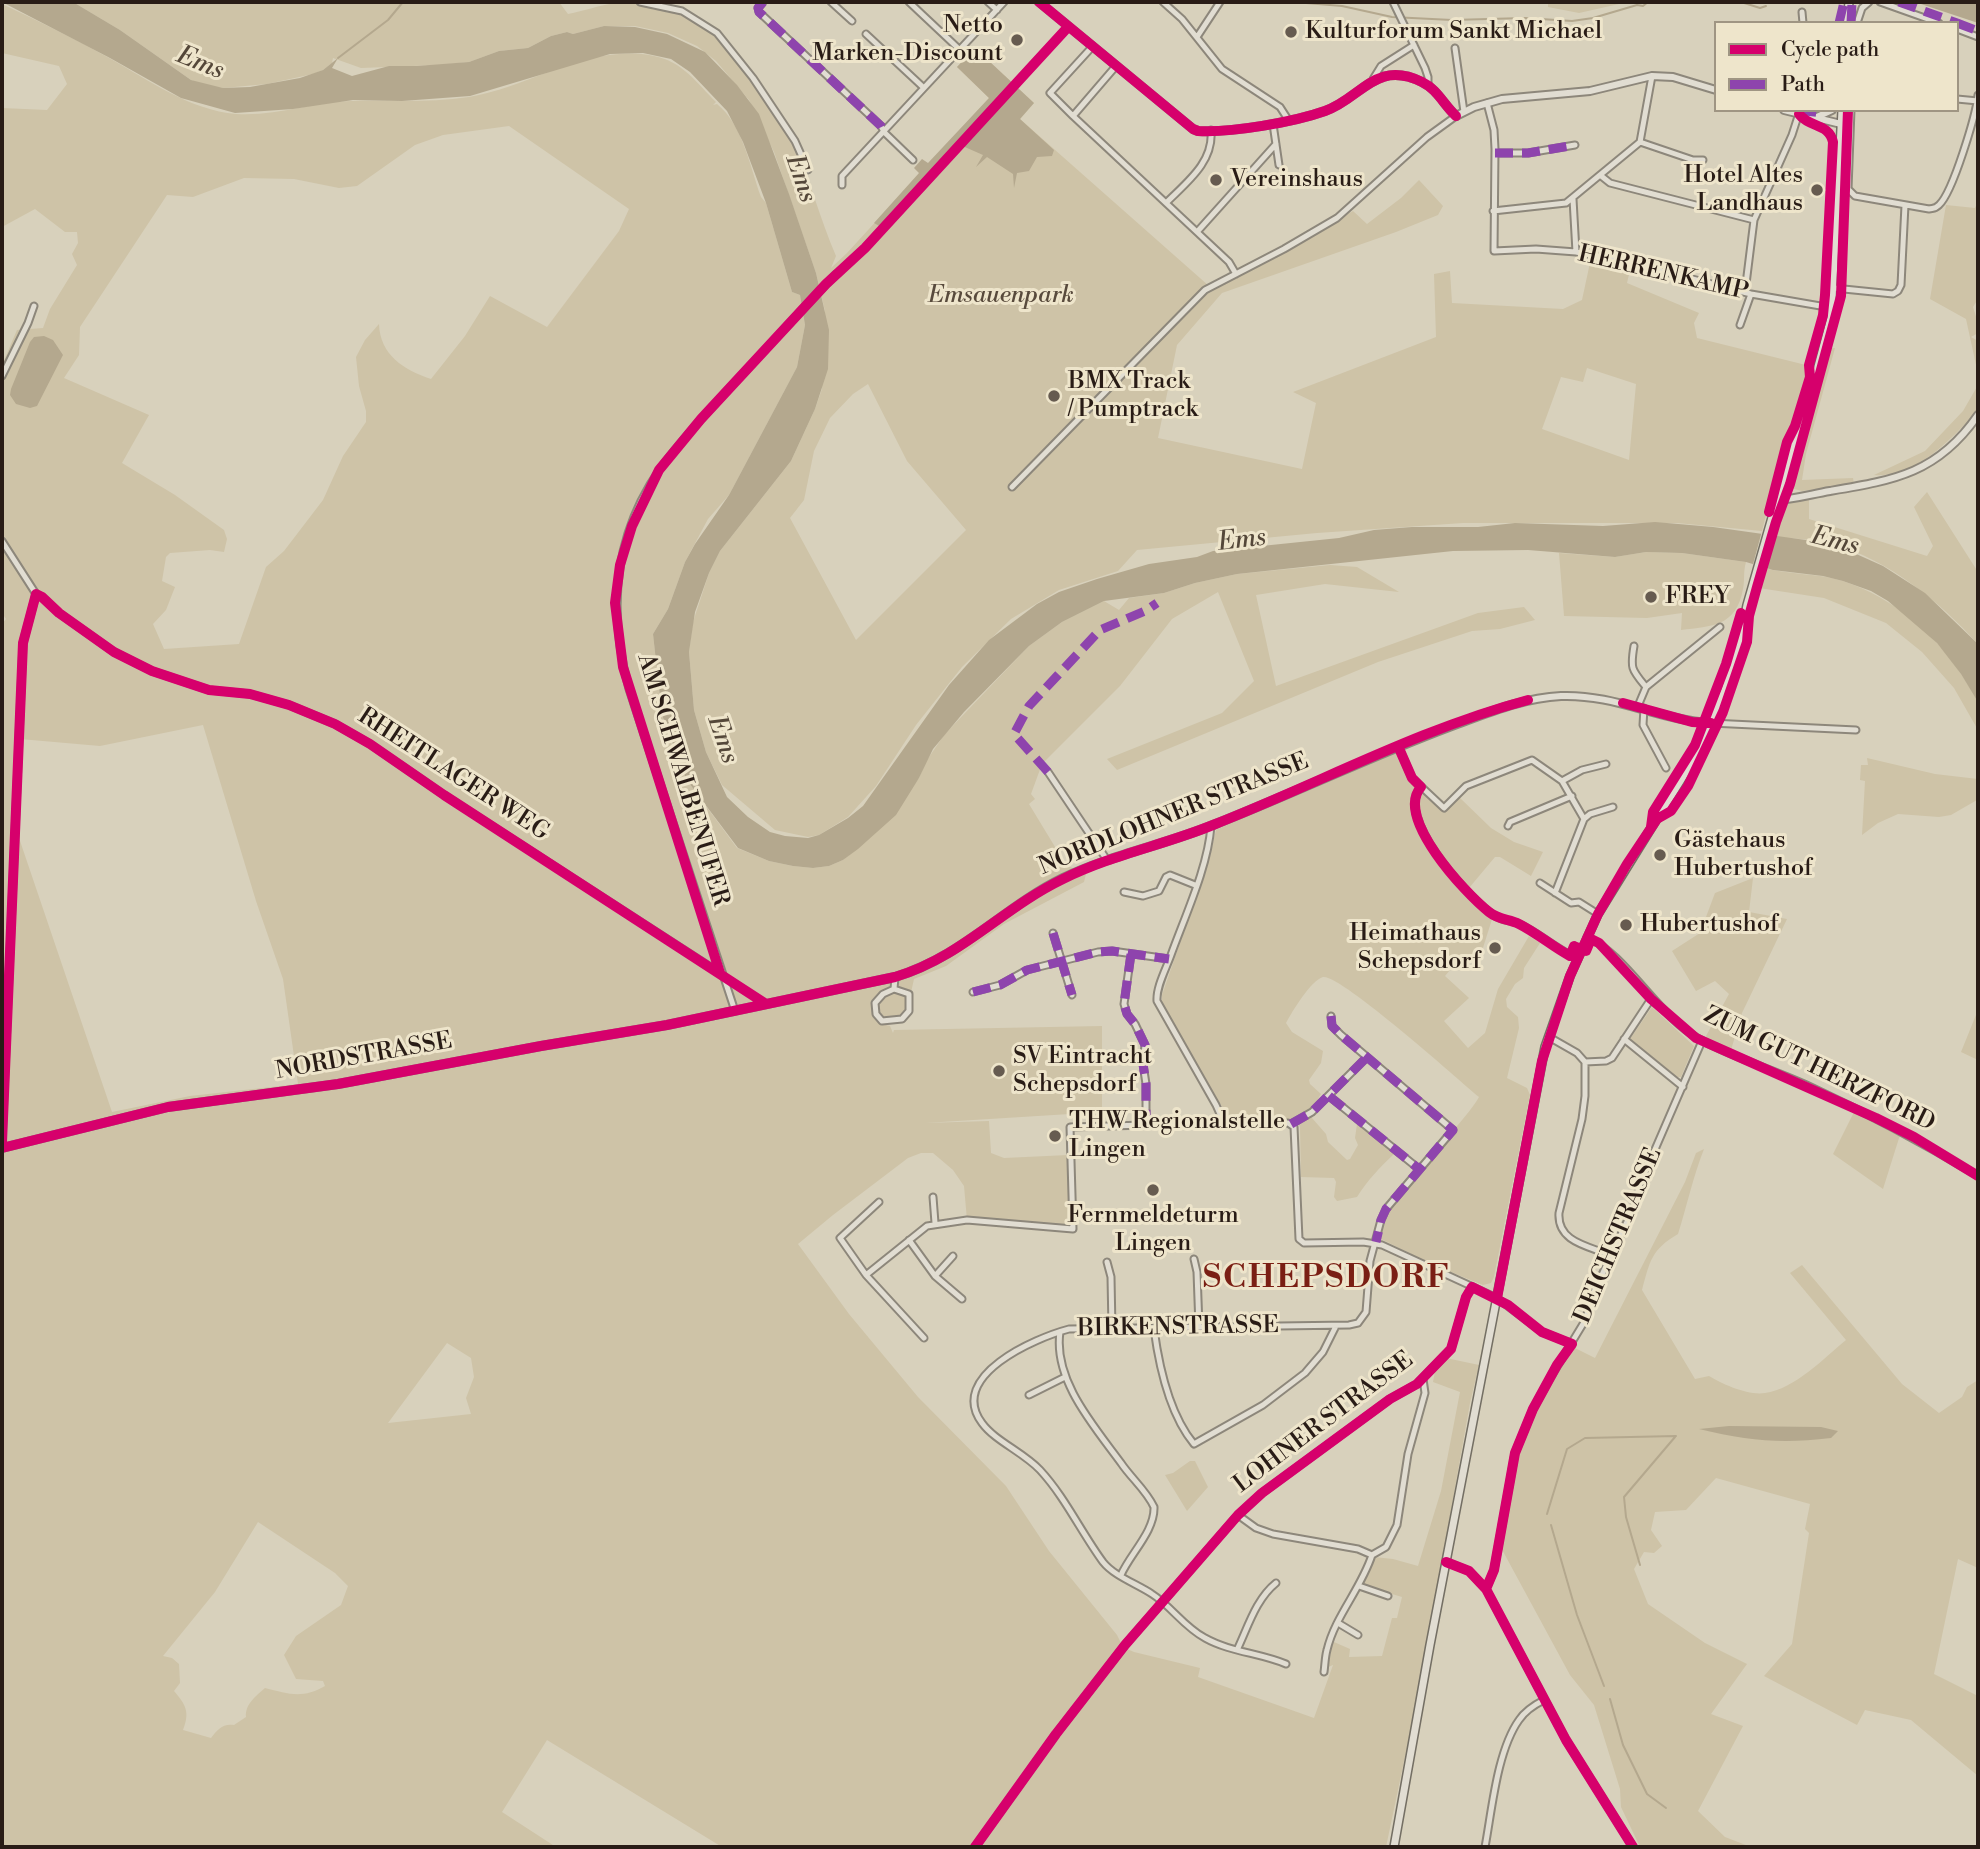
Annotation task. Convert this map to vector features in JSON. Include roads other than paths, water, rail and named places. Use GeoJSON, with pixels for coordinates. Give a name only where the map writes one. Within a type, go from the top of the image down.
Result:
{"type":"FeatureCollection","features":[{"type":"Feature","properties":{"kind":"main road"},"geometry":{"type":"LineString","coordinates":[[1847,21],[1849,2]]}},
{"type":"Feature","properties":{"kind":"main road"},"geometry":{"type":"LineString","coordinates":[[1394,1847],[1537,1085],[1549,1037],[1577,958],[1598,915],[1692,762],[1725,690],[1739,645],[1752,586],[1815,378],[1832,308],[1842,112]]}},
{"type":"Feature","properties":{"kind":"street"},"geometry":{"type":"LineString","coordinates":[[640,2],[682,11],[717,33],[754,78],[795,141],[808,170]]}},
{"type":"Feature","properties":{"kind":"street"},"geometry":{"type":"LineString","coordinates":[[763,2],[758,8],[759,12],[881,126],[913,160]]}},
{"type":"Feature","properties":{"kind":"street"},"geometry":{"type":"LineString","coordinates":[[831,2],[852,21]]}},
{"type":"Feature","properties":{"kind":"street"},"geometry":{"type":"LineString","coordinates":[[909,2],[960,50]]}},
{"type":"Feature","properties":{"kind":"street"},"geometry":{"type":"LineString","coordinates":[[988,2],[997,10]]}},
{"type":"Feature","properties":{"kind":"street"},"geometry":{"type":"LineString","coordinates":[[842,186],[842,176],[1004,2]]}},
{"type":"Feature","properties":{"kind":"street"},"geometry":{"type":"LineString","coordinates":[[1039,2],[1193,129],[1211,130],[1273,124],[1337,106],[1373,79],[1381,66],[1414,45]]}},
{"type":"Feature","properties":{"kind":"street"},"geometry":{"type":"LineString","coordinates":[[1163,2],[1175,12],[1222,69],[1280,107],[1289,121]]}},
{"type":"Feature","properties":{"kind":"street"},"geometry":{"type":"LineString","coordinates":[[1197,37],[1220,2]]}},
{"type":"Feature","properties":{"kind":"street"},"geometry":{"type":"LineString","coordinates":[[1393,2],[1429,77],[1428,86]]}},
{"type":"Feature","properties":{"kind":"street"},"geometry":{"type":"LineString","coordinates":[[1858,21],[1862,8],[1869,2]]}},
{"type":"Feature","properties":{"kind":"street"},"geometry":{"type":"LineString","coordinates":[[1880,2],[1933,21]]}},
{"type":"Feature","properties":{"kind":"street"},"geometry":{"type":"LineString","coordinates":[[1802,12],[1803,21]]}},
{"type":"Feature","properties":{"kind":"street"},"geometry":{"type":"LineString","coordinates":[[1959,30],[1978,37]]}},
{"type":"Feature","properties":{"kind":"street"},"geometry":{"type":"LineString","coordinates":[[866,34],[924,88]]}},
{"type":"Feature","properties":{"kind":"street"},"geometry":{"type":"LineString","coordinates":[[1093,47],[1050,93],[1229,262],[1236,274]]}},
{"type":"Feature","properties":{"kind":"street"},"geometry":{"type":"LineString","coordinates":[[1455,48],[1464,112]]}},
{"type":"Feature","properties":{"kind":"street"},"geometry":{"type":"LineString","coordinates":[[1073,116],[1116,66]]}},
{"type":"Feature","properties":{"kind":"street"},"geometry":{"type":"LineString","coordinates":[[1488,103],[1494,130],[1493,211],[1566,203],[1640,142],[1652,76]]}},
{"type":"Feature","properties":{"kind":"street"},"geometry":{"type":"LineString","coordinates":[[1012,487],[1205,290],[1337,218],[1427,137],[1456,116],[1488,103],[1517,97],[1590,91],[1652,76],[1674,77],[1714,89]]}},
{"type":"Feature","properties":{"kind":"street"},"geometry":{"type":"LineString","coordinates":[[1373,79],[1401,77],[1416,80],[1428,86],[1456,116]]}},
{"type":"Feature","properties":{"kind":"street"},"geometry":{"type":"LineString","coordinates":[[1851,112],[1848,189],[1855,196],[1929,209],[1936,208],[1941,203],[1969,136],[1978,95]]}},
{"type":"Feature","properties":{"kind":"street"},"geometry":{"type":"LineString","coordinates":[[1959,99],[1978,101]]}},
{"type":"Feature","properties":{"kind":"street"},"geometry":{"type":"LineString","coordinates":[[1740,325],[1748,293],[1754,220],[1800,112],[1841,124]]}},
{"type":"Feature","properties":{"kind":"street"},"geometry":{"type":"LineString","coordinates":[[1815,117],[1829,112]]}},
{"type":"Feature","properties":{"kind":"street"},"geometry":{"type":"LineString","coordinates":[[1273,124],[1279,165]]}},
{"type":"Feature","properties":{"kind":"street"},"geometry":{"type":"LineString","coordinates":[[1166,203],[1206,161],[1211,148],[1211,130]]}},
{"type":"Feature","properties":{"kind":"street"},"geometry":{"type":"LineString","coordinates":[[1640,142],[1693,160],[1703,160]]}},
{"type":"Feature","properties":{"kind":"street"},"geometry":{"type":"LineString","coordinates":[[1197,232],[1276,144]]}},
{"type":"Feature","properties":{"kind":"street"},"geometry":{"type":"LineString","coordinates":[[1495,153],[1528,153],[1575,145]]}},
{"type":"Feature","properties":{"kind":"street"},"geometry":{"type":"LineString","coordinates":[[1600,175],[1610,183],[1754,220]]}},
{"type":"Feature","properties":{"kind":"street"},"geometry":{"type":"LineString","coordinates":[[1838,191],[1848,189]]}},
{"type":"Feature","properties":{"kind":"street"},"geometry":{"type":"LineString","coordinates":[[1573,199],[1576,253]]}},
{"type":"Feature","properties":{"kind":"street"},"geometry":{"type":"LineString","coordinates":[[1834,288],[1893,294],[1898,291],[1901,285],[1905,205]]}},
{"type":"Feature","properties":{"kind":"street","name":"HERRENKAMP"},"geometry":{"type":"LineString","coordinates":[[1493,211],[1494,251],[1536,249],[1576,253],[1626,262],[1748,293],[1832,308]]}},
{"type":"Feature","properties":{"kind":"street","name":"AM SCHWALBENUFER"},"geometry":{"type":"LineString","coordinates":[[734,1011],[629,689],[620,647],[615,603],[620,565],[625,544],[649,486],[683,440],[836,274]]}},
{"type":"Feature","properties":{"kind":"street"},"geometry":{"type":"LineString","coordinates":[[2,376],[34,306]]}},
{"type":"Feature","properties":{"kind":"street"},"geometry":{"type":"LineString","coordinates":[[1777,500],[1871,485],[1902,477],[1949,448],[1978,415]]}},
{"type":"Feature","properties":{"kind":"street","name":"RHEITLAGER WEG"},"geometry":{"type":"LineString","coordinates":[[2,541],[36,594],[114,652],[152,671],[209,690],[250,694],[289,705],[335,724],[370,744],[443,795],[720,973]]}},
{"type":"Feature","properties":{"kind":"street"},"geometry":{"type":"LineString","coordinates":[[2,1142],[22,656],[27,620],[36,594]]}},
{"type":"Feature","properties":{"kind":"street"},"geometry":{"type":"LineString","coordinates":[[1666,768],[1643,725],[1641,707],[1646,687],[1720,627]]}},
{"type":"Feature","properties":{"kind":"street"},"geometry":{"type":"LineString","coordinates":[[1634,646],[1630,665],[1646,687]]}},
{"type":"Feature","properties":{"kind":"street","name":"NORDLOHNER STRASSE"},"geometry":{"type":"LineString","coordinates":[[766,1004],[895,977],[931,964],[948,955],[1014,907],[1062,879],[1107,860],[1211,826],[1398,746],[1508,706],[1542,698],[1588,697],[1641,707],[1692,722],[1711,723]]}},
{"type":"Feature","properties":{"kind":"street"},"geometry":{"type":"LineString","coordinates":[[1711,723],[1856,730]]}},
{"type":"Feature","properties":{"kind":"street"},"geometry":{"type":"LineString","coordinates":[[1398,746],[1412,778],[1444,808],[1466,786],[1532,760],[1562,781],[1584,819]]}},
{"type":"Feature","properties":{"kind":"street"},"geometry":{"type":"LineString","coordinates":[[1562,781],[1581,770],[1606,764]]}},
{"type":"Feature","properties":{"kind":"street"},"geometry":{"type":"LineString","coordinates":[[1048,772],[1107,860]]}},
{"type":"Feature","properties":{"kind":"street"},"geometry":{"type":"LineString","coordinates":[[1421,787],[1415,793],[1413,803],[1419,825],[1437,853],[1471,895],[1503,921],[1517,923],[1577,958]]}},
{"type":"Feature","properties":{"kind":"street"},"geometry":{"type":"LineString","coordinates":[[1508,827],[1510,822],[1572,796]]}},
{"type":"Feature","properties":{"kind":"street"},"geometry":{"type":"LineString","coordinates":[[1555,892],[1584,819],[1590,814],[1613,807]]}},
{"type":"Feature","properties":{"kind":"street"},"geometry":{"type":"LineString","coordinates":[[1211,826],[1210,842],[1157,1001],[1224,1123]]}},
{"type":"Feature","properties":{"kind":"street"},"geometry":{"type":"LineString","coordinates":[[1124,892],[1143,896],[1159,891],[1166,877],[1170,875],[1195,885]]}},
{"type":"Feature","properties":{"kind":"street"},"geometry":{"type":"LineString","coordinates":[[1540,883],[1571,904],[1579,902],[1598,915]]}},
{"type":"Feature","properties":{"kind":"street"},"geometry":{"type":"LineString","coordinates":[[1053,933],[1072,995]]}},
{"type":"Feature","properties":{"kind":"street","name":"ZUM GUT HERZFORD"},"geometry":{"type":"LineString","coordinates":[[1587,937],[1605,947],[1651,999],[1702,1041],[1807,1085],[1876,1118],[1914,1137],[1978,1176]]}},
{"type":"Feature","properties":{"kind":"street"},"geometry":{"type":"LineString","coordinates":[[973,992],[1000,985],[1027,970],[1098,952],[1112,951],[1169,959]]}},
{"type":"Feature","properties":{"kind":"street"},"geometry":{"type":"LineString","coordinates":[[1131,954],[1124,1004],[1145,1045],[1143,1064],[1146,1125]]}},
{"type":"Feature","properties":{"kind":"street"},"geometry":{"type":"LineString","coordinates":[[894,989],[895,977]]}},
{"type":"Feature","properties":{"kind":"street"},"geometry":{"type":"LineString","coordinates":[[894,989],[909,994],[909,1011],[902,1019],[883,1021],[876,1014],[875,1003],[883,994],[894,989]]}},
{"type":"Feature","properties":{"kind":"street"},"geometry":{"type":"LineString","coordinates":[[1585,1062],[1612,1058],[1651,999]]}},
{"type":"Feature","properties":{"kind":"street","name":"NORDSTRASSE"},"geometry":{"type":"LineString","coordinates":[[2,1148],[168,1107],[338,1084],[766,1004]]}},
{"type":"Feature","properties":{"kind":"street"},"geometry":{"type":"LineString","coordinates":[[1331,1016],[1332,1026],[1453,1130],[1386,1209],[1376,1242]]}},
{"type":"Feature","properties":{"kind":"street"},"geometry":{"type":"LineString","coordinates":[[1549,1037],[1577,1053],[1585,1062],[1585,1096],[1559,1213],[1559,1227],[1564,1235],[1610,1255]]}},
{"type":"Feature","properties":{"kind":"street"},"geometry":{"type":"LineString","coordinates":[[1624,1039],[1683,1087]]}},
{"type":"Feature","properties":{"kind":"street","name":"DEICHSTRASSE"},"geometry":{"type":"LineString","coordinates":[[1486,1589],[1494,1570],[1515,1453],[1533,1409],[1586,1320],[1590,1300],[1633,1209],[1640,1184],[1702,1041]]}},
{"type":"Feature","properties":{"kind":"street"},"geometry":{"type":"LineString","coordinates":[[866,1275],[927,1226],[936,1223],[967,1220],[1073,1229],[1070,1127],[1291,1124],[1312,1112],[1367,1057]]}},
{"type":"Feature","properties":{"kind":"street"},"geometry":{"type":"LineString","coordinates":[[1329,1096],[1419,1169]]}},
{"type":"Feature","properties":{"kind":"street"},"geometry":{"type":"LineString","coordinates":[[1291,1124],[1296,1131],[1299,1239],[1304,1243],[1376,1242],[1497,1298],[1542,1332],[1572,1344]]}},
{"type":"Feature","properties":{"kind":"street"},"geometry":{"type":"LineString","coordinates":[[933,1197],[936,1223]]}},
{"type":"Feature","properties":{"kind":"street"},"geometry":{"type":"LineString","coordinates":[[879,1202],[841,1238],[866,1275],[924,1338]]}},
{"type":"Feature","properties":{"kind":"street"},"geometry":{"type":"LineString","coordinates":[[909,1240],[935,1276],[962,1299]]}},
{"type":"Feature","properties":{"kind":"street","name":"BIRKENSTRASSE"},"geometry":{"type":"LineString","coordinates":[[1286,1664],[1205,1638],[1163,1601],[1111,1570],[1039,1468],[986,1428],[976,1411],[976,1390],[991,1368],[1028,1345],[1069,1329],[1336,1326],[1358,1323],[1367,1306],[1370,1261],[1376,1242]]}},
{"type":"Feature","properties":{"kind":"street"},"geometry":{"type":"LineString","coordinates":[[935,1276],[953,1256]]}},
{"type":"Feature","properties":{"kind":"street"},"geometry":{"type":"LineString","coordinates":[[1194,1259],[1199,1327]]}},
{"type":"Feature","properties":{"kind":"street"},"geometry":{"type":"LineString","coordinates":[[1107,1262],[1111,1277],[1112,1329]]}},
{"type":"Feature","properties":{"kind":"street","name":"LOHNER STRASSE"},"geometry":{"type":"LineString","coordinates":[[975,1847],[1056,1734],[1125,1645],[1238,1515],[1262,1493],[1390,1399],[1423,1379],[1451,1349],[1466,1297],[1472,1287]]}},
{"type":"Feature","properties":{"kind":"street"},"geometry":{"type":"LineString","coordinates":[[1154,1329],[1169,1393],[1194,1444],[1263,1405],[1305,1373],[1323,1352],[1336,1326]]}},
{"type":"Feature","properties":{"kind":"street"},"geometry":{"type":"LineString","coordinates":[[1060,1332],[1059,1357],[1065,1377],[1082,1408],[1154,1507],[1148,1527],[1121,1575]]}},
{"type":"Feature","properties":{"kind":"street"},"geometry":{"type":"LineString","coordinates":[[1029,1395],[1065,1377]]}},
{"type":"Feature","properties":{"kind":"street"},"geometry":{"type":"LineString","coordinates":[[1324,1672],[1327,1650],[1338,1623],[1359,1586],[1372,1555],[1386,1547],[1397,1525],[1408,1454],[1425,1393],[1423,1379]]}},
{"type":"Feature","properties":{"kind":"street"},"geometry":{"type":"LineString","coordinates":[[1238,1515],[1256,1528],[1273,1534],[1357,1549],[1372,1555]]}},
{"type":"Feature","properties":{"kind":"street"},"geometry":{"type":"LineString","coordinates":[[1446,1562],[1469,1571],[1486,1589],[1566,1740],[1633,1847]]}},
{"type":"Feature","properties":{"kind":"street"},"geometry":{"type":"LineString","coordinates":[[1237,1650],[1268,1589],[1276,1583]]}},
{"type":"Feature","properties":{"kind":"street"},"geometry":{"type":"LineString","coordinates":[[1359,1586],[1388,1595]]}},
{"type":"Feature","properties":{"kind":"street"},"geometry":{"type":"LineString","coordinates":[[1338,1623],[1358,1635]]}},
{"type":"Feature","properties":{"kind":"street"},"geometry":{"type":"LineString","coordinates":[[1485,1847],[1503,1755],[1511,1734],[1525,1713],[1544,1700]]}},
{"type":"Feature","properties":{"kind":"waterway"},"geometry":{"type":"LineString","coordinates":[[338,58],[388,20],[403,2]]}},
{"type":"Feature","properties":{"kind":"waterway"},"geometry":{"type":"LineString","coordinates":[[1294,2],[1342,6],[1392,17],[1572,21],[1593,18],[1637,5],[1643,6],[1648,2]]}},
{"type":"Feature","properties":{"kind":"waterway"},"geometry":{"type":"LineString","coordinates":[[1741,2],[1760,8],[1766,6]]}},
{"type":"Feature","properties":{"kind":"waterway"},"geometry":{"type":"LineString","coordinates":[[1547,1514],[1567,1449],[1585,1438],[1676,1436]]}},
{"type":"Feature","properties":{"kind":"waterway"},"geometry":{"type":"LineString","coordinates":[[1640,1565],[1626,1517],[1624,1497],[1675,1437]]}},
{"type":"Feature","properties":{"kind":"waterway"},"geometry":{"type":"LineString","coordinates":[[1551,1525],[1577,1615],[1604,1686]]}},
{"type":"Feature","properties":{"kind":"waterway"},"geometry":{"type":"LineString","coordinates":[[1610,1699],[1623,1745],[1647,1794],[1666,1808]]}},
{"type":"Feature","properties":{"kind":"place","name":"Kulturforum Sankt Michael"},"geometry":{"type":"Point","coordinates":[1291,32]}},
{"type":"Feature","properties":{"kind":"place","name":"Netto Marken-Discount"},"geometry":{"type":"Point","coordinates":[1017,40]}},
{"type":"Feature","properties":{"kind":"place","name":"Vereinshaus"},"geometry":{"type":"Point","coordinates":[1216,180]}},
{"type":"Feature","properties":{"kind":"place","name":"Hotel Altes Landhaus"},"geometry":{"type":"Point","coordinates":[1817,190]}},
{"type":"Feature","properties":{"kind":"place","name":"BMX Track / Pumptrack"},"geometry":{"type":"Point","coordinates":[1054,396]}},
{"type":"Feature","properties":{"kind":"place","name":"FREY"},"geometry":{"type":"Point","coordinates":[1651,597]}},
{"type":"Feature","properties":{"kind":"place","name":"Gästehaus Hubertushof"},"geometry":{"type":"Point","coordinates":[1660,855]}},
{"type":"Feature","properties":{"kind":"place","name":"Hubertushof"},"geometry":{"type":"Point","coordinates":[1626,925]}},
{"type":"Feature","properties":{"kind":"place","name":"Heimathaus Schepsdorf"},"geometry":{"type":"Point","coordinates":[1495,948]}},
{"type":"Feature","properties":{"kind":"place","name":"SV Eintracht Schepsdorf"},"geometry":{"type":"Point","coordinates":[999,1071]}},
{"type":"Feature","properties":{"kind":"place","name":"THW Regionalstelle Lingen"},"geometry":{"type":"Point","coordinates":[1055,1136]}},
{"type":"Feature","properties":{"kind":"place","name":"Fernmeldeturm Lingen"},"geometry":{"type":"Point","coordinates":[1153,1190]}},
{"type":"Feature","properties":{"kind":"district","name":"SCHEPSDORF"},"geometry":{"type":"Point","coordinates":[1327,1279]}},
{"type":"Feature","properties":{"kind":"water label","name":"Ems"},"geometry":{"type":"Point","coordinates":[200,64]}},
{"type":"Feature","properties":{"kind":"water label","name":"Ems"},"geometry":{"type":"Point","coordinates":[800,179]}},
{"type":"Feature","properties":{"kind":"water label","name":"Ems"},"geometry":{"type":"Point","coordinates":[1242,541]}},
{"type":"Feature","properties":{"kind":"water label","name":"Ems"},"geometry":{"type":"Point","coordinates":[1835,542]}},
{"type":"Feature","properties":{"kind":"water label","name":"Ems"},"geometry":{"type":"Point","coordinates":[722,740]}},
{"type":"Feature","properties":{"kind":"park label","name":"Emsauenpark"},"geometry":{"type":"Point","coordinates":[1001,296]}}]}
